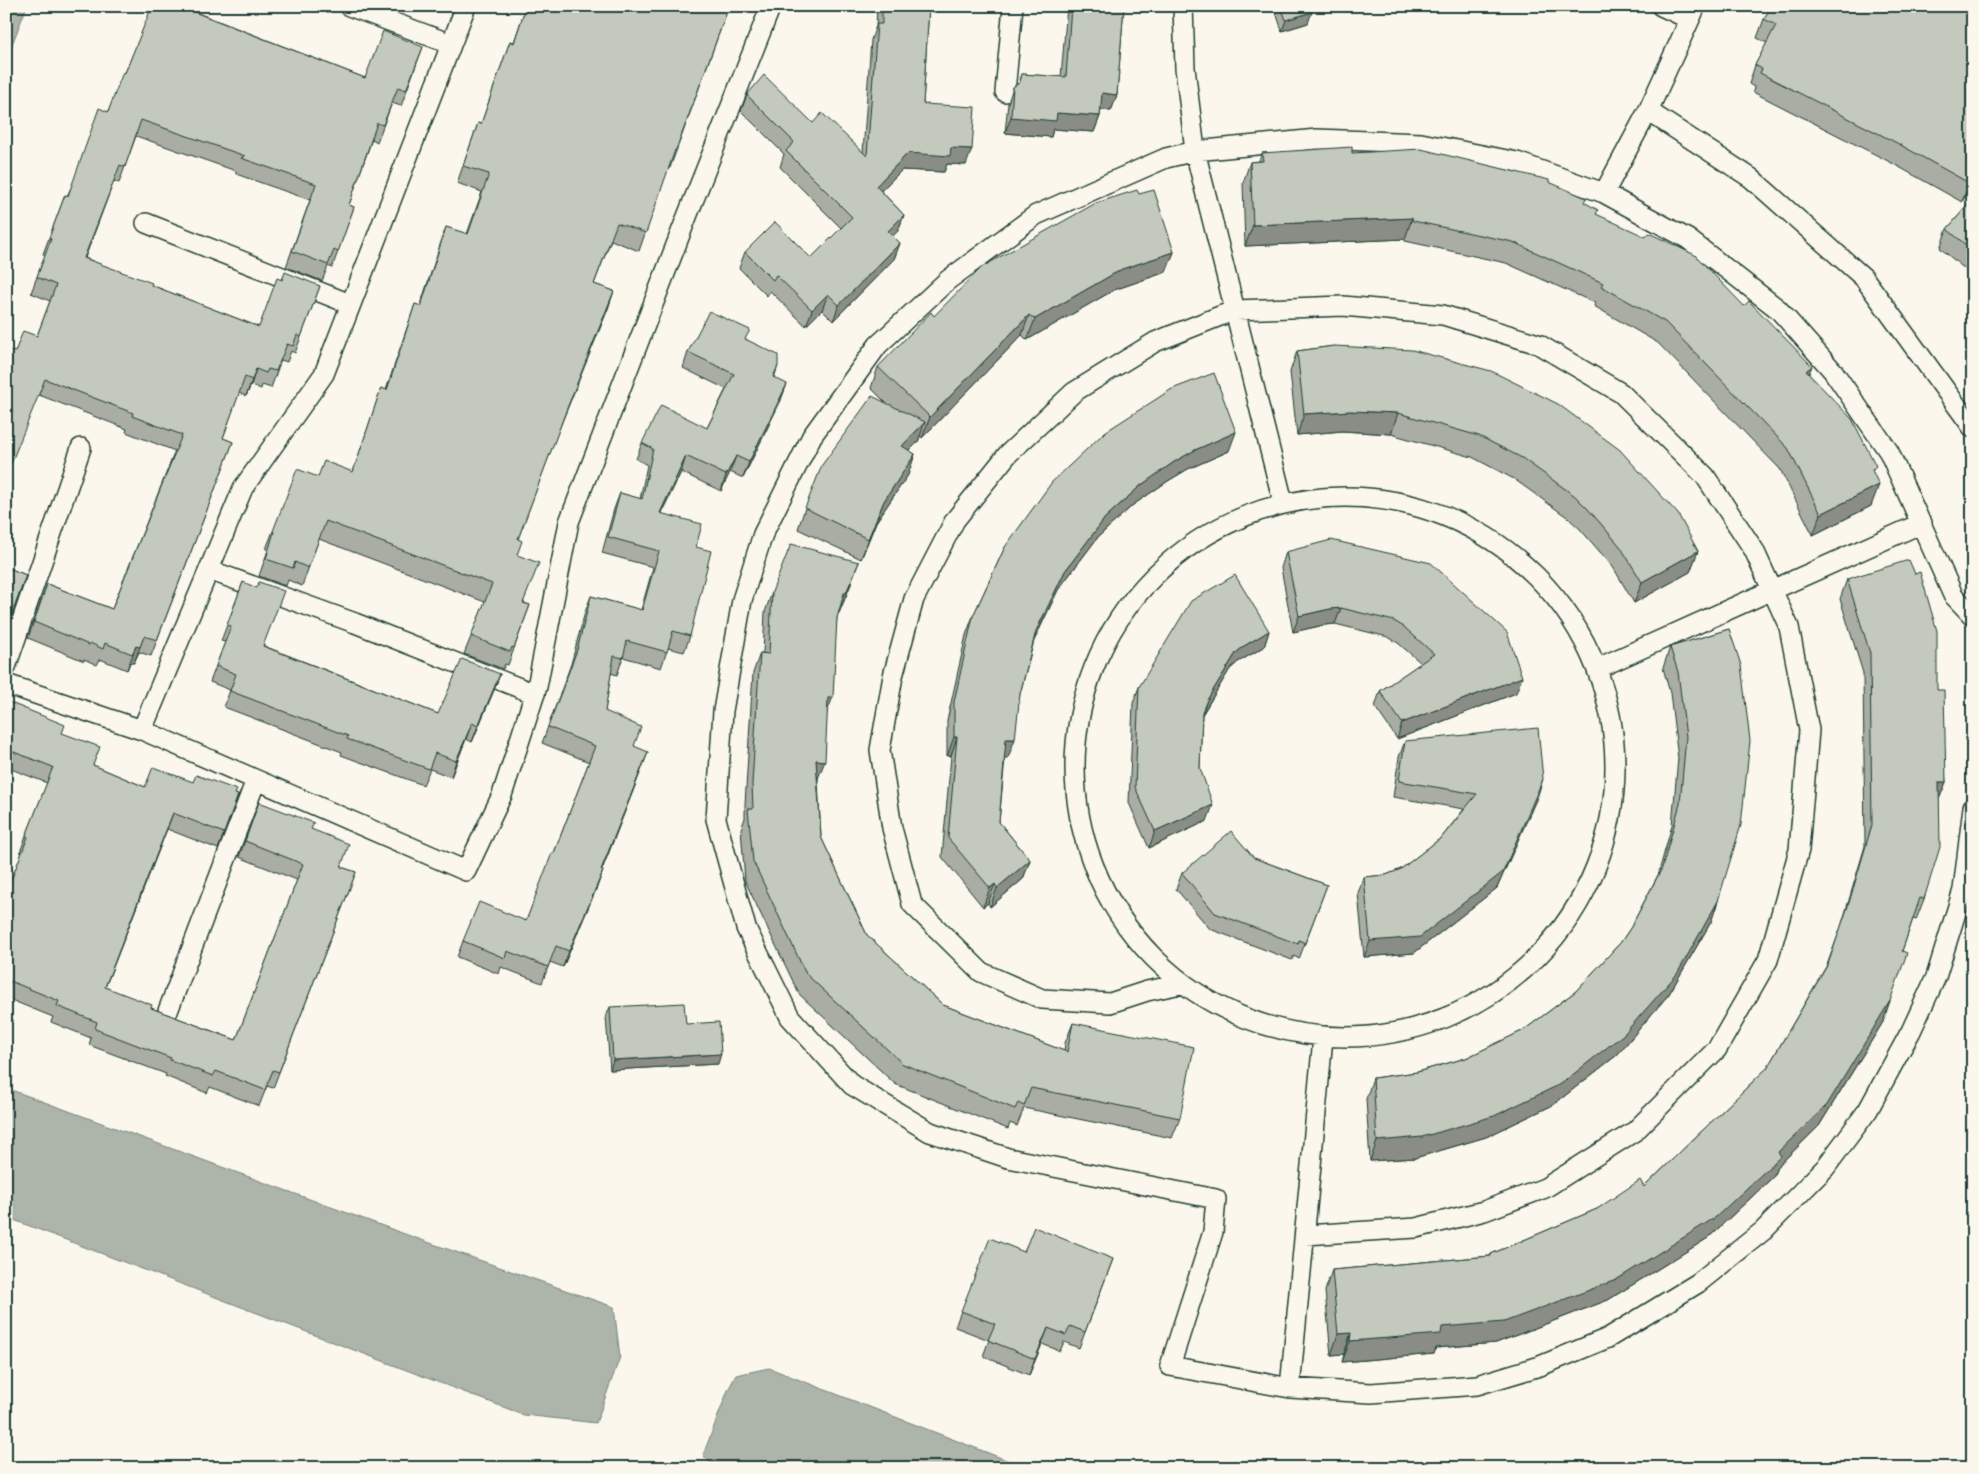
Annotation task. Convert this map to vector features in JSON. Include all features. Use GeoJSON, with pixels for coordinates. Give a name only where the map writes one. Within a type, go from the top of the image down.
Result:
{"type":"FeatureCollection","features":[{"type":"Feature","properties":{"kind":"lane"},"geometry":{"type":"LineString","coordinates":[[349,6],[451,44]]}},
{"type":"Feature","properties":{"kind":"lane"},"geometry":{"type":"LineString","coordinates":[[142,730],[243,488],[324,374],[466,6]]}},
{"type":"Feature","properties":{"kind":"lane"},"geometry":{"type":"LineString","coordinates":[[6,684],[142,730],[466,870],[502,795],[535,694],[570,522],[688,214],[771,6]]}},
{"type":"Feature","properties":{"kind":"lane"},"geometry":{"type":"LineString","coordinates":[[1005,92],[1012,6]]}},
{"type":"Feature","properties":{"kind":"lane"},"geometry":{"type":"LineString","coordinates":[[1183,6],[1185,68],[1195,151],[1283,502]]}},
{"type":"Feature","properties":{"kind":"lane"},"geometry":{"type":"LineString","coordinates":[[1604,193],[1648,112],[1692,13],[1661,6]]}},
{"type":"Feature","properties":{"kind":"lane"},"geometry":{"type":"LineString","coordinates":[[1648,112],[1750,178],[1864,278],[1973,428]]}},
{"type":"Feature","properties":{"kind":"lane"},"geometry":{"type":"LineString","coordinates":[[1973,616],[1953,595],[1889,452],[1832,371],[1778,308],[1688,239],[1604,193],[1517,162],[1421,143],[1317,139],[1195,151],[1166,158],[1036,215],[955,275],[878,345],[812,436],[763,534],[742,600],[723,711],[716,819],[746,928],[790,1017],[852,1085],[930,1132],[1008,1158],[1216,1199],[1213,1232],[1170,1366],[1290,1388],[1371,1393],[1477,1385],[1540,1366],[1608,1338],[1698,1283],[1763,1231],[1825,1168],[1868,1110],[1911,1031],[1936,977],[1962,890],[1973,806]]}},
{"type":"Feature","properties":{"kind":"lane"},"geometry":{"type":"LineString","coordinates":[[146,223],[350,304]]}},
{"type":"Feature","properties":{"kind":"lane"},"geometry":{"type":"LineString","coordinates":[[1181,984],[1147,991],[1110,1004],[1042,999],[981,972],[912,904],[892,828],[880,750],[893,676],[914,599],[955,520],[1002,461],[1074,392],[1155,342],[1235,310],[1343,306],[1443,315],[1538,344],[1621,393],[1705,476],[1754,550],[1789,628],[1809,730],[1799,850],[1768,960],[1717,1049],[1635,1131],[1545,1188],[1484,1211],[1416,1228],[1305,1235]]}},
{"type":"Feature","properties":{"kind":"lane"},"geometry":{"type":"LineString","coordinates":[[6,667],[81,448]]}},
{"type":"Feature","properties":{"kind":"lane"},"geometry":{"type":"LineString","coordinates":[[1360,496],[1436,511],[1504,547],[1560,600],[1598,668],[1616,744],[1612,822],[1585,896],[1574,912],[1538,959],[1476,1006],[1402,1033],[1323,1038],[1273,1029],[1225,1011],[1181,984],[1127,930],[1090,862],[1073,787],[1078,710],[1104,638],[1150,576],[1211,530],[1283,502],[1360,496]]}},
{"type":"Feature","properties":{"kind":"lane"},"geometry":{"type":"LineString","coordinates":[[1598,668],[1922,524]]}},
{"type":"Feature","properties":{"kind":"lane"},"geometry":{"type":"LineString","coordinates":[[209,570],[355,623],[535,694]]}},
{"type":"Feature","properties":{"kind":"lane"},"geometry":{"type":"LineString","coordinates":[[168,1011],[256,780]]}},
{"type":"Feature","properties":{"kind":"lane"},"geometry":{"type":"LineString","coordinates":[[1290,1388],[1323,1038]]}},
{"type":"Feature","properties":{"kind":"shaded area"},"geometry":{"type":"Polygon","coordinates":[[[6,6],[27,6],[6,60],[6,6]]]}},
{"type":"Feature","properties":{"kind":"shaded area"},"geometry":{"type":"Polygon","coordinates":[[[6,1088],[413,1237],[614,1307],[620,1357],[596,1423],[524,1415],[6,1217],[6,1088]]]}},
{"type":"Feature","properties":{"kind":"shaded area"},"geometry":{"type":"Polygon","coordinates":[[[769,1368],[1027,1468],[715,1468],[703,1455],[728,1390],[736,1375],[769,1368]]]}},
{"type":"Feature","properties":{"kind":"building"},"geometry":{"type":"Polygon","coordinates":[[[152,6],[191,6],[189,10],[365,78],[383,31],[423,47],[406,90],[398,87],[383,125],[377,123],[349,205],[354,207],[338,252],[334,250],[328,265],[292,251],[316,184],[241,158],[245,156],[141,120],[125,167],[120,165],[84,258],[152,283],[151,285],[259,327],[277,278],[282,280],[285,272],[320,286],[301,337],[297,335],[293,346],[287,344],[276,371],[268,369],[266,373],[256,369],[252,380],[245,377],[223,438],[233,442],[157,640],[144,636],[140,647],[136,646],[132,654],[105,643],[103,649],[90,643],[89,645],[34,622],[47,584],[112,609],[182,435],[132,416],[133,413],[45,379],[6,476],[6,349],[15,352],[23,331],[37,336],[56,285],[37,277],[51,239],[49,238],[65,195],[68,196],[99,108],[108,112],[152,6]]]}},
{"type":"Feature","properties":{"kind":"building"},"geometry":{"type":"Polygon","coordinates":[[[526,6],[729,6],[646,233],[617,223],[594,284],[614,291],[518,539],[522,541],[517,555],[539,563],[523,603],[530,605],[514,648],[512,647],[510,652],[471,636],[492,584],[326,521],[308,568],[295,562],[293,568],[266,559],[273,531],[297,469],[318,477],[324,461],[353,472],[381,388],[387,390],[415,304],[421,306],[446,227],[468,234],[489,174],[463,166],[478,123],[481,124],[510,41],[514,43],[526,6]]]}},
{"type":"Feature","properties":{"kind":"building"},"geometry":{"type":"Polygon","coordinates":[[[882,6],[929,6],[923,104],[975,107],[972,149],[951,148],[950,156],[908,153],[876,186],[904,215],[888,231],[900,243],[839,305],[828,294],[812,310],[776,275],[773,280],[745,252],[775,222],[811,258],[852,217],[786,151],[794,142],[747,95],[764,75],[813,123],[822,113],[867,156],[877,24],[882,24],[882,6]]]}},
{"type":"Feature","properties":{"kind":"building"},"geometry":{"type":"Polygon","coordinates":[[[1071,6],[1124,6],[1117,95],[1102,93],[1100,116],[1057,113],[1056,121],[1011,117],[1013,87],[1020,82],[1022,74],[1066,77],[1071,6]]]}},
{"type":"Feature","properties":{"kind":"building"},"geometry":{"type":"Polygon","coordinates":[[[1281,6],[1311,6],[1312,12],[1286,20],[1281,6]]]}},
{"type":"Feature","properties":{"kind":"building"},"geometry":{"type":"Polygon","coordinates":[[[1771,6],[1973,6],[1973,175],[1969,183],[1897,143],[1760,73],[1762,69],[1755,65],[1776,25],[1764,19],[1771,6]]]}},
{"type":"Feature","properties":{"kind":"building"},"geometry":{"type":"Polygon","coordinates":[[[1352,147],[1352,153],[1421,149],[1549,180],[1549,182],[1586,198],[1584,202],[1598,210],[1596,214],[1646,237],[1649,233],[1695,255],[1744,306],[1749,301],[1812,366],[1806,371],[1852,419],[1876,466],[1872,470],[1879,485],[1821,514],[1788,448],[1665,322],[1601,286],[1603,283],[1513,242],[1413,221],[1412,218],[1253,225],[1250,162],[1263,161],[1262,153],[1352,147]]]}},
{"type":"Feature","properties":{"kind":"building"},"geometry":{"type":"Polygon","coordinates":[[[1137,190],[1139,194],[1154,190],[1174,252],[1122,269],[1035,319],[1029,315],[930,417],[878,367],[931,312],[934,316],[982,267],[1096,203],[1137,190]]]}},
{"type":"Feature","properties":{"kind":"building"},"geometry":{"type":"Polygon","coordinates":[[[1973,199],[1973,251],[1947,229],[1973,199]]]}},
{"type":"Feature","properties":{"kind":"building"},"geometry":{"type":"Polygon","coordinates":[[[709,311],[750,330],[745,339],[778,355],[778,366],[773,377],[787,384],[749,462],[736,456],[726,475],[686,456],[660,513],[702,524],[696,547],[711,551],[690,636],[673,631],[667,652],[627,641],[623,658],[614,656],[605,711],[641,727],[634,746],[648,752],[601,870],[603,871],[569,951],[556,946],[548,967],[507,951],[505,958],[463,941],[479,902],[526,921],[552,853],[554,853],[595,746],[548,727],[577,650],[591,596],[642,610],[659,551],[608,537],[620,493],[642,499],[653,449],[642,443],[661,405],[707,428],[734,374],[688,352],[709,311]]]}},
{"type":"Feature","properties":{"kind":"building"},"geometry":{"type":"Polygon","coordinates":[[[1334,346],[1412,350],[1491,371],[1558,404],[1620,450],[1678,514],[1698,551],[1642,582],[1620,546],[1575,496],[1522,458],[1479,436],[1398,413],[1350,411],[1304,414],[1297,351],[1334,346]]]}},
{"type":"Feature","properties":{"kind":"building"},"geometry":{"type":"Polygon","coordinates":[[[1214,373],[1236,432],[1195,450],[1174,462],[1140,486],[1105,518],[1065,571],[1036,631],[1020,694],[1015,739],[1006,739],[999,822],[1030,860],[997,888],[995,884],[990,888],[948,838],[957,737],[954,737],[954,702],[973,616],[1005,547],[1052,482],[1105,432],[1172,389],[1214,373]]]}},
{"type":"Feature","properties":{"kind":"building"},"geometry":{"type":"Polygon","coordinates":[[[872,396],[925,422],[902,446],[915,454],[884,501],[868,539],[805,508],[822,465],[872,396]]]}},
{"type":"Feature","properties":{"kind":"building"},"geometry":{"type":"Polygon","coordinates":[[[1331,540],[1431,563],[1507,632],[1522,677],[1402,723],[1380,691],[1434,654],[1404,627],[1394,621],[1341,608],[1299,616],[1286,552],[1331,540]]]}},
{"type":"Feature","properties":{"kind":"building"},"geometry":{"type":"Polygon","coordinates":[[[791,544],[859,562],[846,593],[844,593],[837,618],[833,697],[828,698],[825,761],[816,760],[821,837],[867,935],[943,1005],[1067,1052],[1073,1023],[1194,1047],[1180,1118],[1031,1088],[1024,1106],[1018,1103],[1015,1109],[903,1064],[806,974],[753,861],[748,809],[753,809],[752,784],[760,653],[769,654],[772,592],[791,544]]]}},
{"type":"Feature","properties":{"kind":"building"},"geometry":{"type":"Polygon","coordinates":[[[1909,560],[1915,574],[1920,572],[1937,631],[1937,690],[1944,690],[1946,782],[1939,782],[1940,847],[1924,899],[1920,898],[1902,951],[1907,953],[1890,1001],[1827,1105],[1778,1152],[1781,1156],[1716,1217],[1616,1280],[1504,1322],[1442,1327],[1441,1334],[1350,1341],[1351,1333],[1338,1334],[1332,1270],[1491,1256],[1491,1254],[1597,1209],[1640,1180],[1644,1187],[1767,1068],[1828,964],[1848,906],[1872,825],[1870,653],[1847,579],[1909,560]]]}},
{"type":"Feature","properties":{"kind":"building"},"geometry":{"type":"Polygon","coordinates":[[[6,567],[26,575],[12,614],[6,612],[6,567]]]}},
{"type":"Feature","properties":{"kind":"building"},"geometry":{"type":"Polygon","coordinates":[[[1235,575],[1269,631],[1236,653],[1207,700],[1202,712],[1200,768],[1213,805],[1155,831],[1135,787],[1139,687],[1191,601],[1235,575]]]}},
{"type":"Feature","properties":{"kind":"building"},"geometry":{"type":"Polygon","coordinates":[[[243,582],[257,588],[259,582],[284,591],[263,646],[438,714],[462,659],[500,674],[478,726],[472,723],[456,761],[435,753],[429,769],[347,739],[348,736],[230,691],[236,674],[216,666],[231,626],[227,625],[243,582]]]}},
{"type":"Feature","properties":{"kind":"building"},"geometry":{"type":"Polygon","coordinates":[[[1729,629],[1741,665],[1750,741],[1741,825],[1718,901],[1677,974],[1624,1034],[1561,1084],[1494,1116],[1422,1137],[1377,1141],[1373,1078],[1417,1072],[1466,1058],[1524,1030],[1576,991],[1621,942],[1662,868],[1680,804],[1686,737],[1678,672],[1670,647],[1729,629]]]}},
{"type":"Feature","properties":{"kind":"building"},"geometry":{"type":"Polygon","coordinates":[[[6,701],[65,725],[62,733],[100,747],[93,765],[145,787],[153,767],[193,782],[196,775],[237,790],[235,794],[238,795],[224,833],[173,813],[146,881],[105,987],[152,1005],[151,1008],[236,1040],[303,864],[245,841],[259,802],[314,823],[311,829],[349,844],[341,867],[356,872],[279,1072],[273,1070],[265,1090],[216,1071],[213,1076],[95,1029],[97,1022],[57,1006],[59,1001],[10,981],[6,988],[6,893],[53,767],[6,749],[6,701]]]}},
{"type":"Feature","properties":{"kind":"building"},"geometry":{"type":"Polygon","coordinates":[[[1538,728],[1543,779],[1503,872],[1420,937],[1370,941],[1364,877],[1386,875],[1401,869],[1442,837],[1477,794],[1399,781],[1405,741],[1538,728]]]}},
{"type":"Feature","properties":{"kind":"building"},"geometry":{"type":"Polygon","coordinates":[[[1231,831],[1254,858],[1327,885],[1305,943],[1299,940],[1298,944],[1215,913],[1182,873],[1231,831]]]}},
{"type":"Feature","properties":{"kind":"building"},"geometry":{"type":"Polygon","coordinates":[[[684,1003],[686,1024],[719,1022],[721,1054],[613,1060],[610,1007],[684,1003]]]}},
{"type":"Feature","properties":{"kind":"building"},"geometry":{"type":"Polygon","coordinates":[[[1034,1227],[1113,1259],[1085,1332],[1070,1326],[1066,1335],[1048,1328],[1035,1359],[988,1340],[995,1324],[961,1311],[990,1238],[1024,1252],[1034,1227]]]}}]}
